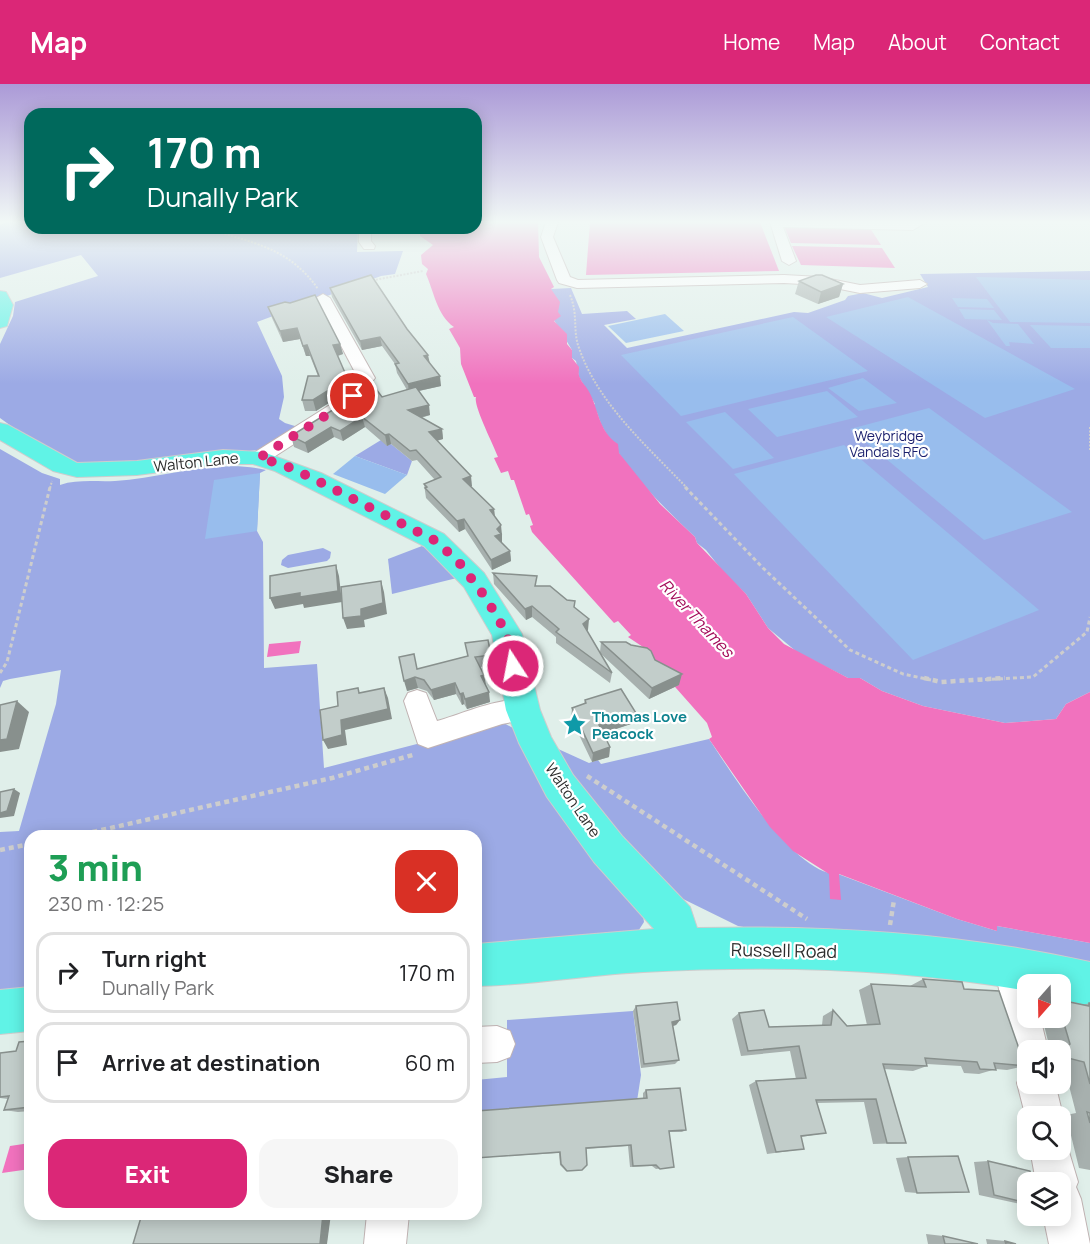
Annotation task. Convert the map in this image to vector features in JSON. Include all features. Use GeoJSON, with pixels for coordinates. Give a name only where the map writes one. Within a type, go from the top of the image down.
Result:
{"type":"FeatureCollection","features":[{"type":"Feature","properties":{"kind":"main road"},"geometry":{"type":"LineString","coordinates":[[0,296],[4,305],[0,322]]}},
{"type":"Feature","properties":{"kind":"main road","name":"Walton Lane"},"geometry":{"type":"LineString","coordinates":[[0,430],[62,466],[77,470],[137,468],[223,457],[259,458],[284,465],[434,540],[458,561],[486,598],[507,634],[523,710],[536,743],[560,786],[608,849],[675,922],[683,950]]}},
{"type":"Feature","properties":{"kind":"main road","name":"Russell Road"},"geometry":{"type":"LineString","coordinates":[[482,965],[683,950],[773,949],[885,953],[1012,967],[1090,984]]}},
{"type":"Feature","properties":{"kind":"main road"},"geometry":{"type":"LineString","coordinates":[[0,1012],[24,1010]]}},
{"type":"Feature","properties":{"kind":"street"},"geometry":{"type":"LineString","coordinates":[[562,276],[564,280],[584,284],[784,279],[820,281],[860,289],[920,284]]}},
{"type":"Feature","properties":{"kind":"street"},"geometry":{"type":"LineString","coordinates":[[259,458],[347,402],[368,378],[323,298]]}},
{"type":"Feature","properties":{"kind":"street"},"geometry":{"type":"LineString","coordinates":[[417,701],[428,736],[502,713],[523,710]]}},
{"type":"Feature","properties":{"kind":"street"},"geometry":{"type":"LineString","coordinates":[[1012,967],[1027,1040]]}},
{"type":"Feature","properties":{"kind":"street"},"geometry":{"type":"LineString","coordinates":[[385,1244],[387,1220]]}},
{"type":"Feature","properties":{"kind":"street"},"geometry":{"type":"LineString","coordinates":[[1066,1226],[1070,1244]]}},
{"type":"Feature","properties":{"kind":"path"},"geometry":{"type":"LineString","coordinates":[[309,276],[323,298],[387,276]]}},
{"type":"Feature","properties":{"kind":"path"},"geometry":{"type":"LineString","coordinates":[[564,280],[576,309],[577,342],[589,372],[621,419],[763,568],[850,650],[903,674],[941,682],[1033,678],[1086,632],[1090,617]]}},
{"type":"Feature","properties":{"kind":"path"},"geometry":{"type":"LineString","coordinates":[[1090,427],[1090,450]]}},
{"type":"Feature","properties":{"kind":"path"},"geometry":{"type":"LineString","coordinates":[[0,674],[7,662],[43,509],[51,483],[56,478]]}},
{"type":"Feature","properties":{"kind":"path"},"geometry":{"type":"LineString","coordinates":[[102,830],[332,778],[420,753],[439,732]]}},
{"type":"Feature","properties":{"kind":"path"},"geometry":{"type":"LineString","coordinates":[[585,775],[813,922]]}},
{"type":"Feature","properties":{"kind":"path"},"geometry":{"type":"LineString","coordinates":[[0,850],[24,845]]}},
{"type":"Feature","properties":{"kind":"path"},"geometry":{"type":"LineString","coordinates":[[892,918],[894,900]]}},
{"type":"Feature","properties":{"kind":"green space"},"geometry":{"type":"Polygon","coordinates":[[[98,276],[381,276],[257,322],[282,376],[284,397],[279,419],[298,427],[259,450],[135,464],[84,465],[53,456],[0,418],[0,344],[13,316],[15,302],[98,276]]]}},
{"type":"Feature","properties":{"kind":"green space","name":"Weybridge Vandals RFC"},"geometry":{"type":"Polygon","coordinates":[[[921,276],[1090,276],[1090,692],[1066,704],[1056,719],[1005,723],[923,706],[882,691],[860,678],[848,678],[797,652],[768,628],[746,594],[644,485],[611,442],[593,405],[595,404],[579,377],[576,361],[572,358],[572,350],[554,320],[558,312],[551,289],[571,288],[582,314],[627,311],[636,319],[604,325],[627,348],[794,312],[808,313],[845,300],[848,296],[863,293],[882,298],[928,287],[921,276]]]}},
{"type":"Feature","properties":{"kind":"green space"},"geometry":{"type":"Polygon","coordinates":[[[976,277],[1090,280],[1090,323],[1010,322],[976,277]]]}},
{"type":"Feature","properties":{"kind":"green space"},"geometry":{"type":"Polygon","coordinates":[[[908,297],[1075,389],[985,418],[826,317],[908,297]]]}},
{"type":"Feature","properties":{"kind":"green space"},"geometry":{"type":"Polygon","coordinates":[[[952,298],[987,299],[994,308],[958,307],[952,298]]]}},
{"type":"Feature","properties":{"kind":"green space"},"geometry":{"type":"Polygon","coordinates":[[[959,309],[994,310],[1002,320],[965,319],[959,309]]]}},
{"type":"Feature","properties":{"kind":"green space"},"geometry":{"type":"Polygon","coordinates":[[[665,314],[684,331],[626,343],[608,326],[665,314]]]}},
{"type":"Feature","properties":{"kind":"green space"},"geometry":{"type":"Polygon","coordinates":[[[793,317],[868,371],[681,416],[621,355],[793,317]]]}},
{"type":"Feature","properties":{"kind":"green space"},"geometry":{"type":"Polygon","coordinates":[[[987,320],[993,323],[1018,324],[1034,344],[1009,342],[1010,346],[1006,346],[987,320]]]}},
{"type":"Feature","properties":{"kind":"green space"},"geometry":{"type":"Polygon","coordinates":[[[1030,325],[1090,326],[1090,348],[1051,348],[1030,325]]]}},
{"type":"Feature","properties":{"kind":"green space"},"geometry":{"type":"Polygon","coordinates":[[[863,378],[897,403],[859,411],[828,388],[863,378]]]}},
{"type":"Feature","properties":{"kind":"green space"},"geometry":{"type":"Polygon","coordinates":[[[827,391],[858,417],[777,437],[748,409],[827,391]]]}},
{"type":"Feature","properties":{"kind":"green space"},"geometry":{"type":"Polygon","coordinates":[[[929,408],[1072,512],[984,540],[850,429],[929,408]]]}},
{"type":"Feature","properties":{"kind":"green space"},"geometry":{"type":"Polygon","coordinates":[[[725,412],[774,458],[733,469],[686,422],[725,412]]]}},
{"type":"Feature","properties":{"kind":"green space"},"geometry":{"type":"Polygon","coordinates":[[[381,440],[387,445],[391,444],[412,461],[407,475],[355,456],[381,440]]]}},
{"type":"Feature","properties":{"kind":"green space"},"geometry":{"type":"Polygon","coordinates":[[[844,445],[1039,610],[913,660],[734,474],[844,445]]]}},
{"type":"Feature","properties":{"kind":"green space"},"geometry":{"type":"Polygon","coordinates":[[[0,449],[42,473],[60,479],[60,485],[80,481],[134,479],[210,467],[248,467],[266,470],[260,473],[257,531],[263,542],[264,668],[317,664],[324,768],[502,722],[522,733],[641,904],[644,922],[635,936],[482,950],[482,830],[24,830],[24,994],[0,996],[0,832],[19,831],[56,704],[61,670],[3,681],[0,688],[0,449]]]}},
{"type":"Feature","properties":{"kind":"green space"},"geometry":{"type":"Polygon","coordinates":[[[355,456],[407,475],[385,494],[333,474],[355,456]]]}},
{"type":"Feature","properties":{"kind":"green space"},"geometry":{"type":"Polygon","coordinates":[[[260,473],[257,531],[205,539],[214,480],[260,473]]]}},
{"type":"Feature","properties":{"kind":"green space"},"geometry":{"type":"Polygon","coordinates":[[[422,546],[436,554],[461,577],[392,594],[388,559],[422,546]]]}},
{"type":"Feature","properties":{"kind":"green space"},"geometry":{"type":"Polygon","coordinates":[[[323,548],[331,552],[327,561],[288,568],[281,565],[282,560],[288,555],[323,548]]]}},
{"type":"Feature","properties":{"kind":"green space"},"geometry":{"type":"Polygon","coordinates":[[[709,739],[766,820],[784,841],[821,870],[997,931],[997,926],[1090,943],[1090,972],[792,936],[738,926],[679,897],[619,847],[557,754],[556,748],[589,763],[598,760],[601,764],[709,739]]]}},
{"type":"Feature","properties":{"kind":"green space"},"geometry":{"type":"Polygon","coordinates":[[[633,1011],[641,1075],[637,1101],[482,1113],[482,1079],[507,1077],[507,1020],[633,1011]]]}},
{"type":"Feature","properties":{"kind":"water","name":"River Thames"},"geometry":{"type":"Polygon","coordinates":[[[427,276],[549,276],[554,287],[551,289],[560,302],[558,312],[561,316],[554,321],[567,334],[567,344],[572,350],[572,358],[579,367],[579,377],[591,396],[606,433],[618,444],[619,453],[660,504],[695,537],[697,543],[746,594],[768,628],[784,644],[848,678],[860,678],[882,691],[923,706],[1005,723],[1056,719],[1066,704],[1090,692],[1090,943],[997,926],[997,931],[957,919],[839,874],[841,900],[830,899],[829,874],[793,851],[770,827],[709,739],[712,737],[707,723],[668,679],[646,649],[628,637],[631,635],[618,621],[614,623],[532,532],[530,526],[533,525],[529,514],[526,515],[514,480],[511,480],[508,471],[501,473],[494,458],[498,457],[461,364],[460,348],[449,329],[454,327],[440,310],[427,276]]]}},
{"type":"Feature","properties":{"kind":"water"},"geometry":{"type":"Polygon","coordinates":[[[301,641],[299,653],[267,657],[269,644],[301,641]]]}},
{"type":"Feature","properties":{"kind":"water"},"geometry":{"type":"Polygon","coordinates":[[[24,1144],[24,1170],[2,1173],[10,1146],[24,1144]]]}},
{"type":"Feature","properties":{"kind":"building"},"geometry":{"type":"Polygon","coordinates":[[[372,276],[407,329],[428,355],[424,356],[440,376],[408,384],[395,364],[399,363],[380,337],[360,341],[330,288],[372,276]]]}},
{"type":"Feature","properties":{"kind":"building"},"geometry":{"type":"Polygon","coordinates":[[[813,276],[825,276],[843,284],[821,292],[799,281],[813,276]]]}},
{"type":"Feature","properties":{"kind":"building"},"geometry":{"type":"Polygon","coordinates":[[[315,295],[340,344],[333,345],[346,375],[337,385],[313,400],[302,400],[308,376],[319,376],[307,345],[303,346],[297,328],[280,331],[268,307],[315,295]]]}},
{"type":"Feature","properties":{"kind":"building"},"geometry":{"type":"Polygon","coordinates":[[[373,385],[382,397],[416,387],[429,405],[408,410],[442,429],[429,432],[471,476],[463,479],[494,509],[490,510],[501,525],[497,529],[501,534],[495,536],[510,551],[491,560],[464,519],[457,521],[425,488],[427,487],[424,484],[441,477],[416,450],[410,451],[362,417],[340,431],[331,427],[305,443],[291,436],[352,398],[359,389],[373,385]]]}},
{"type":"Feature","properties":{"kind":"building"},"geometry":{"type":"Polygon","coordinates":[[[336,565],[338,591],[300,597],[300,593],[270,598],[270,576],[336,565]]]}},
{"type":"Feature","properties":{"kind":"building"},"geometry":{"type":"Polygon","coordinates":[[[493,573],[537,576],[535,586],[550,586],[567,600],[575,601],[574,607],[589,619],[583,624],[612,673],[556,632],[559,629],[532,606],[525,609],[493,573]]]}},
{"type":"Feature","properties":{"kind":"building"},"geometry":{"type":"Polygon","coordinates":[[[381,581],[383,603],[361,609],[361,616],[343,618],[341,587],[381,581]]]}},
{"type":"Feature","properties":{"kind":"building"},"geometry":{"type":"Polygon","coordinates":[[[488,640],[491,655],[475,657],[489,692],[465,699],[455,683],[431,690],[424,680],[415,677],[404,681],[399,657],[414,654],[417,669],[468,656],[465,643],[488,640]]]}},
{"type":"Feature","properties":{"kind":"building"},"geometry":{"type":"Polygon","coordinates":[[[601,642],[626,642],[647,648],[655,660],[682,674],[652,688],[601,642]]]}},
{"type":"Feature","properties":{"kind":"building"},"geometry":{"type":"Polygon","coordinates":[[[358,688],[359,693],[384,688],[388,709],[341,720],[342,735],[323,740],[320,710],[338,706],[337,692],[358,688]]]}},
{"type":"Feature","properties":{"kind":"building"},"geometry":{"type":"Polygon","coordinates":[[[621,689],[636,713],[599,725],[610,747],[593,753],[572,708],[586,703],[585,700],[621,689]]]}},
{"type":"Feature","properties":{"kind":"building"},"geometry":{"type":"Polygon","coordinates":[[[17,701],[7,739],[0,740],[0,705],[17,701]]]}},
{"type":"Feature","properties":{"kind":"building"},"geometry":{"type":"Polygon","coordinates":[[[14,789],[7,811],[0,813],[0,792],[14,789]]]}},
{"type":"Feature","properties":{"kind":"building"},"geometry":{"type":"Polygon","coordinates":[[[923,979],[962,982],[964,989],[999,991],[1017,1043],[1017,1065],[994,1063],[996,1070],[980,1069],[977,1062],[925,1058],[927,1066],[883,1064],[906,1143],[887,1143],[876,1099],[816,1100],[826,1133],[801,1136],[804,1149],[776,1152],[756,1081],[806,1078],[799,1046],[748,1051],[739,1013],[764,1010],[769,1027],[831,1025],[833,1010],[847,1026],[880,1024],[871,984],[926,987],[923,979]]]}},
{"type":"Feature","properties":{"kind":"building"},"geometry":{"type":"Polygon","coordinates":[[[677,1002],[680,1020],[672,1022],[679,1060],[644,1064],[636,1006],[677,1002]]]}},
{"type":"Feature","properties":{"kind":"building"},"geometry":{"type":"Polygon","coordinates":[[[1071,1002],[1089,1006],[1090,1003],[1090,1084],[1084,1062],[1071,1059],[1071,1040],[1069,1040],[1065,1028],[1071,1028],[1071,1002]]]}},
{"type":"Feature","properties":{"kind":"building"},"geometry":{"type":"Polygon","coordinates":[[[19,1042],[24,1042],[24,1108],[4,1110],[9,1096],[0,1097],[0,1053],[16,1051],[19,1042]]]}},
{"type":"Feature","properties":{"kind":"building"},"geometry":{"type":"Polygon","coordinates":[[[680,1088],[686,1130],[669,1131],[674,1167],[660,1169],[656,1165],[633,1166],[631,1145],[586,1148],[587,1165],[582,1170],[567,1171],[561,1164],[560,1152],[482,1158],[482,1111],[647,1098],[646,1090],[680,1088]]]}},
{"type":"Feature","properties":{"kind":"building"},"geometry":{"type":"Polygon","coordinates":[[[958,1156],[969,1192],[917,1193],[908,1157],[958,1156]]]}},
{"type":"Feature","properties":{"kind":"building"},"geometry":{"type":"Polygon","coordinates":[[[988,1161],[1030,1171],[1017,1172],[1017,1200],[994,1195],[988,1161]]]}},
{"type":"Feature","properties":{"kind":"building"},"geometry":{"type":"Polygon","coordinates":[[[140,1220],[322,1220],[320,1244],[133,1244],[140,1220]]]}},
{"type":"Feature","properties":{"kind":"building"},"geometry":{"type":"Polygon","coordinates":[[[943,1236],[978,1244],[945,1244],[943,1236]]]}},
{"type":"Feature","properties":{"kind":"place","name":"Thomas Love Peacock"},"geometry":{"type":"Point","coordinates":[574,725]}},
{"type":"Feature","properties":{"kind":"route"},"geometry":{"type":"LineString","coordinates":[[353,396],[259,458],[284,465],[312,478],[434,540],[458,561],[486,598],[507,634],[513,666]]}}]}
